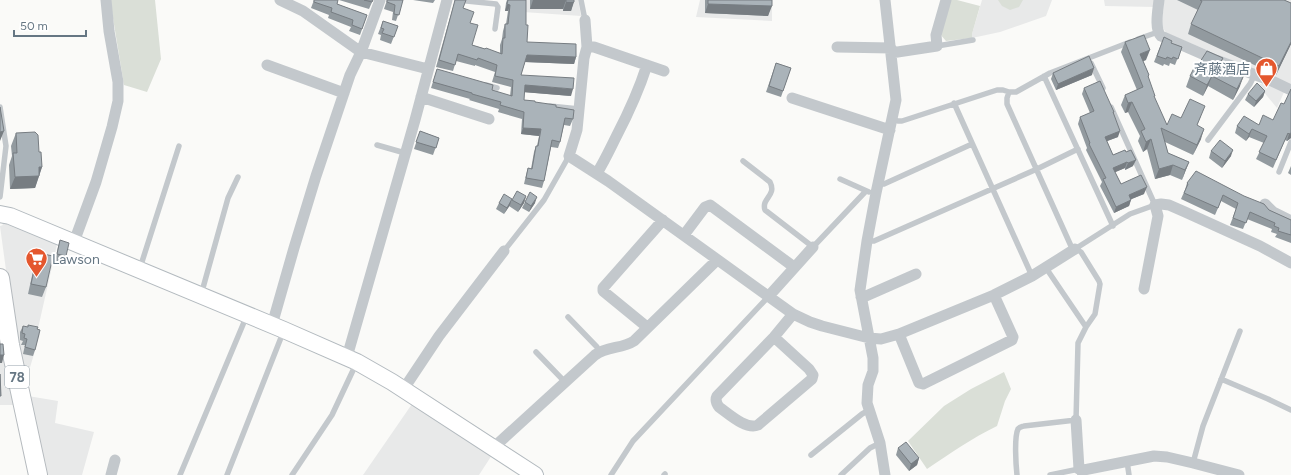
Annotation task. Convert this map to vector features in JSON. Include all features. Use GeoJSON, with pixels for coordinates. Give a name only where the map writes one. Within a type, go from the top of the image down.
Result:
{"type":"FeatureCollection","features":[{"type":"Feature","properties":{"kind":"main road","name":"78"},"geometry":{"type":"LineString","coordinates":[[0,278],[5,346],[38,475]]}},
{"type":"Feature","properties":{"kind":"street"},"geometry":{"type":"LineString","coordinates":[[74,242],[96,182],[118,101],[118,82],[109,31],[106,0]]}},
{"type":"Feature","properties":{"kind":"street"},"geometry":{"type":"LineString","coordinates":[[278,328],[299,231],[350,75],[361,52],[380,0]]}},
{"type":"Feature","properties":{"kind":"street"},"geometry":{"type":"LineString","coordinates":[[352,360],[405,153],[421,97],[432,70],[447,0]]}},
{"type":"Feature","properties":{"kind":"street"},"geometry":{"type":"LineString","coordinates":[[885,0],[896,95],[891,125],[873,189],[860,290],[873,366],[866,398],[880,444],[885,475]]}},
{"type":"Feature","properties":{"kind":"street"},"geometry":{"type":"LineString","coordinates":[[837,47],[891,51],[937,46],[936,35],[946,0]]}},
{"type":"Feature","properties":{"kind":"street"},"geometry":{"type":"LineString","coordinates":[[1159,0],[1158,32],[1161,36],[1254,76],[1274,82],[1291,90]]}},
{"type":"Feature","properties":{"kind":"street"},"geometry":{"type":"LineString","coordinates":[[287,1],[361,52],[432,70]]}},
{"type":"Feature","properties":{"kind":"street"},"geometry":{"type":"LineString","coordinates":[[585,20],[587,46],[584,58],[575,140],[569,156],[597,173],[768,297],[793,314],[810,322],[869,338],[881,339],[899,334],[994,295],[1032,276],[1075,249]]}},
{"type":"Feature","properties":{"kind":"street"},"geometry":{"type":"LineString","coordinates":[[587,46],[594,47],[664,71]]}},
{"type":"Feature","properties":{"kind":"street"},"geometry":{"type":"LineString","coordinates":[[267,64],[344,93]]}},
{"type":"Feature","properties":{"kind":"street"},"geometry":{"type":"LineString","coordinates":[[597,173],[603,164],[629,111],[647,65]]}},
{"type":"Feature","properties":{"kind":"street"},"geometry":{"type":"LineString","coordinates":[[421,97],[489,119]]}},
{"type":"Feature","properties":{"kind":"street"},"geometry":{"type":"LineString","coordinates":[[792,98],[891,125]]}},
{"type":"Feature","properties":{"kind":"street"},"geometry":{"type":"LineString","coordinates":[[1265,204],[1273,212],[1291,221]]}},
{"type":"Feature","properties":{"kind":"street"},"geometry":{"type":"LineString","coordinates":[[684,235],[705,207],[710,205],[794,267]]}},
{"type":"Feature","properties":{"kind":"street"},"geometry":{"type":"LineString","coordinates":[[1144,289],[1158,216],[1155,205],[1169,205],[1255,244],[1291,263]]}},
{"type":"Feature","properties":{"kind":"street"},"geometry":{"type":"LineString","coordinates":[[0,214],[10,216],[74,242],[352,360],[403,390],[535,475]]}},
{"type":"Feature","properties":{"kind":"street"},"geometry":{"type":"LineString","coordinates":[[647,327],[603,291],[603,288],[663,220]]}},
{"type":"Feature","properties":{"kind":"street"},"geometry":{"type":"LineString","coordinates":[[768,297],[813,248]]}},
{"type":"Feature","properties":{"kind":"street"},"geometry":{"type":"LineString","coordinates":[[403,390],[439,336],[504,251]]}},
{"type":"Feature","properties":{"kind":"street"},"geometry":{"type":"LineString","coordinates":[[493,448],[599,352],[629,344],[717,260]]}},
{"type":"Feature","properties":{"kind":"street"},"geometry":{"type":"LineString","coordinates":[[861,297],[916,274]]}},
{"type":"Feature","properties":{"kind":"street"},"geometry":{"type":"LineString","coordinates":[[899,334],[919,382],[923,384],[1012,340],[1013,337],[994,295]]}},
{"type":"Feature","properties":{"kind":"street"},"geometry":{"type":"LineString","coordinates":[[774,337],[809,369],[813,375],[812,379],[754,427],[745,424],[719,407],[716,400],[717,396],[774,337],[793,314]]}},
{"type":"Feature","properties":{"kind":"street"},"geometry":{"type":"LineString","coordinates":[[1076,420],[1079,472],[1154,456],[1167,457],[1239,475]]}},
{"type":"Feature","properties":{"kind":"street"},"geometry":{"type":"LineString","coordinates":[[111,475],[115,460]]}},
{"type":"Feature","properties":{"kind":"lane"},"geometry":{"type":"LineString","coordinates":[[458,0],[496,4],[498,6],[495,29]]}},
{"type":"Feature","properties":{"kind":"lane"},"geometry":{"type":"LineString","coordinates":[[581,0],[585,20]]}},
{"type":"Feature","properties":{"kind":"lane"},"geometry":{"type":"LineString","coordinates":[[891,125],[898,121],[997,90],[1009,92],[1020,90],[1044,76],[1089,57],[1158,32]]}},
{"type":"Feature","properties":{"kind":"lane"},"geometry":{"type":"LineString","coordinates":[[937,46],[974,40]]}},
{"type":"Feature","properties":{"kind":"lane"},"geometry":{"type":"LineString","coordinates":[[1089,57],[1104,91]]}},
{"type":"Feature","properties":{"kind":"lane"},"geometry":{"type":"LineString","coordinates":[[1044,76],[1113,226]]}},
{"type":"Feature","properties":{"kind":"lane"},"geometry":{"type":"LineString","coordinates":[[1208,140],[1250,84],[1254,76]]}},
{"type":"Feature","properties":{"kind":"lane"},"geometry":{"type":"LineString","coordinates":[[483,84],[497,88]]}},
{"type":"Feature","properties":{"kind":"lane"},"geometry":{"type":"LineString","coordinates":[[1009,92],[1006,101],[1007,104],[1072,246],[1081,252],[1100,284],[1095,314],[1078,343],[1076,420],[1020,427],[1017,433],[1017,475]]}},
{"type":"Feature","properties":{"kind":"lane"},"geometry":{"type":"LineString","coordinates":[[1075,249],[1130,214],[1155,205],[1107,98]]}},
{"type":"Feature","properties":{"kind":"lane"},"geometry":{"type":"LineString","coordinates":[[954,103],[1032,276]]}},
{"type":"Feature","properties":{"kind":"lane"},"geometry":{"type":"LineString","coordinates":[[542,105],[579,109]]}},
{"type":"Feature","properties":{"kind":"lane"},"geometry":{"type":"LineString","coordinates":[[0,107],[6,142],[0,197]]}},
{"type":"Feature","properties":{"kind":"lane"},"geometry":{"type":"LineString","coordinates":[[1279,172],[1291,142]]}},
{"type":"Feature","properties":{"kind":"lane"},"geometry":{"type":"LineString","coordinates":[[743,161],[770,182],[772,186],[772,190],[765,203],[765,210],[813,248],[873,189],[972,144]]}},
{"type":"Feature","properties":{"kind":"lane"},"geometry":{"type":"LineString","coordinates":[[377,145],[405,153]]}},
{"type":"Feature","properties":{"kind":"lane"},"geometry":{"type":"LineString","coordinates":[[139,270],[179,146]]}},
{"type":"Feature","properties":{"kind":"lane"},"geometry":{"type":"LineString","coordinates":[[867,241],[874,241],[1078,150]]}},
{"type":"Feature","properties":{"kind":"lane"},"geometry":{"type":"LineString","coordinates":[[504,251],[544,200],[569,156]]}},
{"type":"Feature","properties":{"kind":"lane"},"geometry":{"type":"LineString","coordinates":[[201,296],[228,198],[238,177]]}},
{"type":"Feature","properties":{"kind":"lane"},"geometry":{"type":"LineString","coordinates":[[840,179],[873,189]]}},
{"type":"Feature","properties":{"kind":"lane"},"geometry":{"type":"LineString","coordinates":[[1046,268],[1086,327]]}},
{"type":"Feature","properties":{"kind":"lane"},"geometry":{"type":"LineString","coordinates":[[611,475],[633,441],[768,297]]}},
{"type":"Feature","properties":{"kind":"lane"},"geometry":{"type":"LineString","coordinates":[[180,475],[247,315]]}},
{"type":"Feature","properties":{"kind":"lane"},"geometry":{"type":"LineString","coordinates":[[568,317],[597,347],[599,352]]}},
{"type":"Feature","properties":{"kind":"lane"},"geometry":{"type":"LineString","coordinates":[[227,475],[278,328]]}},
{"type":"Feature","properties":{"kind":"lane"},"geometry":{"type":"LineString","coordinates":[[1193,463],[1203,426],[1240,332]]}},
{"type":"Feature","properties":{"kind":"lane"},"geometry":{"type":"LineString","coordinates":[[536,352],[565,382]]}},
{"type":"Feature","properties":{"kind":"lane"},"geometry":{"type":"LineString","coordinates":[[292,475],[332,415],[352,360]]}},
{"type":"Feature","properties":{"kind":"lane"},"geometry":{"type":"LineString","coordinates":[[1221,379],[1291,410]]}},
{"type":"Feature","properties":{"kind":"lane"},"geometry":{"type":"LineString","coordinates":[[811,455],[869,410]]}},
{"type":"Feature","properties":{"kind":"lane"},"geometry":{"type":"LineString","coordinates":[[841,475],[870,448],[880,444]]}},
{"type":"Feature","properties":{"kind":"lane"},"geometry":{"type":"LineString","coordinates":[[1127,461],[1129,475]]}},
{"type":"Feature","properties":{"kind":"lane"},"geometry":{"type":"LineString","coordinates":[[1050,475],[1079,472]]}},
{"type":"Feature","properties":{"kind":"shaded area"},"geometry":{"type":"Polygon","coordinates":[[[110,0],[155,0],[161,59],[147,92],[124,85],[110,0]]]}},
{"type":"Feature","properties":{"kind":"shaded area"},"geometry":{"type":"Polygon","coordinates":[[[524,0],[578,0],[581,16],[523,12],[524,0]]]}},
{"type":"Feature","properties":{"kind":"shaded area"},"geometry":{"type":"Polygon","coordinates":[[[700,0],[772,0],[772,21],[696,17],[700,0]]]}},
{"type":"Feature","properties":{"kind":"shaded area"},"geometry":{"type":"Polygon","coordinates":[[[949,0],[957,0],[980,6],[972,38],[946,41],[940,34],[949,0]]]}},
{"type":"Feature","properties":{"kind":"shaded area"},"geometry":{"type":"Polygon","coordinates":[[[982,0],[1052,0],[1046,16],[1000,32],[972,38],[982,0]]]}},
{"type":"Feature","properties":{"kind":"shaded area"},"geometry":{"type":"Polygon","coordinates":[[[998,0],[1023,0],[1019,7],[1010,10],[1002,6],[998,0]]]}},
{"type":"Feature","properties":{"kind":"shaded area"},"geometry":{"type":"Polygon","coordinates":[[[1104,0],[1155,0],[1155,7],[1105,6],[1104,0]]]}},
{"type":"Feature","properties":{"kind":"shaded area"},"geometry":{"type":"Polygon","coordinates":[[[1164,0],[1291,0],[1291,85],[1166,33],[1162,26],[1164,0]]]}},
{"type":"Feature","properties":{"kind":"shaded area"},"geometry":{"type":"Polygon","coordinates":[[[1265,82],[1285,90],[1277,108],[1258,85],[1265,82]]]}},
{"type":"Feature","properties":{"kind":"shaded area"},"geometry":{"type":"Polygon","coordinates":[[[6,222],[58,240],[37,333],[40,334],[28,374],[23,374],[14,329],[0,226],[3,225],[2,223],[6,222]]]}},
{"type":"Feature","properties":{"kind":"shaded area"},"geometry":{"type":"Polygon","coordinates":[[[0,351],[4,351],[17,405],[0,405],[0,351]]]}},
{"type":"Feature","properties":{"kind":"shaded area"},"geometry":{"type":"Polygon","coordinates":[[[1004,372],[1011,389],[1005,401],[997,426],[970,441],[927,469],[908,441],[944,406],[971,389],[1004,372]]]}},
{"type":"Feature","properties":{"kind":"shaded area"},"geometry":{"type":"Polygon","coordinates":[[[28,396],[58,401],[55,423],[94,432],[82,475],[45,475],[28,396]]]}},
{"type":"Feature","properties":{"kind":"shaded area"},"geometry":{"type":"Polygon","coordinates":[[[412,404],[492,455],[479,475],[363,475],[412,404]]]}},
{"type":"Feature","properties":{"kind":"building"},"geometry":{"type":"Polygon","coordinates":[[[314,0],[338,0],[337,4],[367,15],[362,29],[352,25],[353,20],[331,12],[332,8],[314,2],[314,0]]]}},
{"type":"Feature","properties":{"kind":"building"},"geometry":{"type":"Polygon","coordinates":[[[387,0],[403,0],[399,15],[394,14],[395,5],[387,2],[387,0]]]}},
{"type":"Feature","properties":{"kind":"building"},"geometry":{"type":"Polygon","coordinates":[[[455,0],[466,0],[463,8],[474,12],[470,23],[478,25],[472,45],[502,54],[503,38],[505,38],[505,24],[508,24],[510,5],[507,4],[508,0],[526,0],[526,25],[528,25],[527,42],[576,44],[576,57],[527,55],[521,75],[574,78],[573,89],[525,85],[524,100],[556,105],[556,107],[574,110],[573,119],[565,118],[560,142],[552,140],[544,181],[526,178],[528,168],[532,169],[541,129],[523,128],[524,112],[500,105],[501,102],[433,82],[437,69],[493,85],[492,90],[512,96],[513,80],[495,76],[497,65],[478,58],[477,60],[458,54],[455,65],[439,60],[455,0]]]}},
{"type":"Feature","properties":{"kind":"building"},"geometry":{"type":"Polygon","coordinates":[[[566,0],[574,0],[574,2],[566,2],[566,0]]]}},
{"type":"Feature","properties":{"kind":"building"},"geometry":{"type":"Polygon","coordinates":[[[708,0],[772,0],[772,6],[708,4],[708,0]]]}},
{"type":"Feature","properties":{"kind":"building"},"geometry":{"type":"Polygon","coordinates":[[[1200,0],[1284,0],[1291,3],[1291,42],[1279,66],[1191,24],[1202,1],[1200,0]]]}},
{"type":"Feature","properties":{"kind":"building"},"geometry":{"type":"Polygon","coordinates":[[[383,21],[398,26],[394,37],[382,33],[384,29],[381,28],[383,21]]]}},
{"type":"Feature","properties":{"kind":"building"},"geometry":{"type":"Polygon","coordinates":[[[1144,35],[1150,50],[1140,54],[1149,75],[1148,76],[1154,96],[1167,125],[1172,114],[1181,118],[1190,99],[1205,106],[1197,125],[1204,129],[1197,145],[1161,128],[1168,153],[1189,162],[1185,170],[1173,165],[1159,169],[1151,139],[1146,142],[1141,131],[1145,129],[1132,102],[1128,103],[1125,95],[1143,87],[1125,42],[1144,35]]]}},
{"type":"Feature","properties":{"kind":"building"},"geometry":{"type":"Polygon","coordinates":[[[1164,37],[1172,41],[1171,43],[1182,47],[1178,59],[1167,57],[1166,59],[1157,56],[1164,37]]]}},
{"type":"Feature","properties":{"kind":"building"},"geometry":{"type":"Polygon","coordinates":[[[1207,51],[1223,58],[1220,63],[1244,75],[1237,89],[1212,76],[1207,85],[1190,76],[1196,64],[1198,65],[1207,51]]]}},
{"type":"Feature","properties":{"kind":"building"},"geometry":{"type":"Polygon","coordinates":[[[1089,56],[1094,68],[1058,84],[1053,73],[1089,56]]]}},
{"type":"Feature","properties":{"kind":"building"},"geometry":{"type":"Polygon","coordinates":[[[776,63],[791,68],[783,91],[769,86],[776,63]]]}},
{"type":"Feature","properties":{"kind":"building"},"geometry":{"type":"Polygon","coordinates":[[[1100,81],[1114,112],[1120,131],[1105,137],[1113,155],[1125,150],[1126,152],[1131,150],[1136,160],[1113,168],[1121,184],[1141,175],[1147,187],[1129,195],[1131,200],[1116,207],[1103,179],[1106,178],[1089,144],[1090,143],[1080,117],[1094,111],[1084,88],[1100,81]]]}},
{"type":"Feature","properties":{"kind":"building"},"geometry":{"type":"Polygon","coordinates":[[[1257,83],[1265,91],[1256,101],[1248,94],[1257,83]]]}},
{"type":"Feature","properties":{"kind":"building"},"geometry":{"type":"Polygon","coordinates":[[[1291,89],[1291,133],[1288,133],[1276,160],[1259,152],[1267,136],[1252,129],[1249,134],[1237,126],[1244,116],[1259,125],[1263,115],[1273,120],[1281,103],[1284,104],[1291,89]]]}},
{"type":"Feature","properties":{"kind":"building"},"geometry":{"type":"Polygon","coordinates":[[[0,107],[4,131],[0,132],[0,107]]]}},
{"type":"Feature","properties":{"kind":"building"},"geometry":{"type":"Polygon","coordinates":[[[420,131],[439,138],[436,148],[416,142],[420,131]]]}},
{"type":"Feature","properties":{"kind":"building"},"geometry":{"type":"Polygon","coordinates":[[[35,132],[38,135],[39,152],[41,152],[42,167],[39,167],[39,176],[15,177],[13,153],[17,153],[16,133],[35,132]]]}},
{"type":"Feature","properties":{"kind":"building"},"geometry":{"type":"Polygon","coordinates":[[[1220,140],[1233,150],[1225,161],[1211,151],[1220,140]]]}},
{"type":"Feature","properties":{"kind":"building"},"geometry":{"type":"Polygon","coordinates":[[[1196,171],[1244,196],[1264,204],[1269,210],[1291,220],[1291,235],[1278,231],[1279,228],[1274,226],[1275,223],[1250,212],[1246,223],[1233,218],[1238,203],[1223,195],[1218,208],[1184,193],[1188,184],[1187,183],[1196,171]]]}},
{"type":"Feature","properties":{"kind":"building"},"geometry":{"type":"Polygon","coordinates":[[[517,191],[526,196],[521,205],[512,200],[517,191]]]}},
{"type":"Feature","properties":{"kind":"building"},"geometry":{"type":"Polygon","coordinates":[[[530,192],[537,197],[531,206],[525,202],[530,192]]]}},
{"type":"Feature","properties":{"kind":"building"},"geometry":{"type":"Polygon","coordinates":[[[504,194],[512,199],[507,208],[499,203],[504,194]]]}},
{"type":"Feature","properties":{"kind":"building"},"geometry":{"type":"Polygon","coordinates":[[[60,240],[69,243],[66,256],[57,254],[60,240]]]}},
{"type":"Feature","properties":{"kind":"building"},"geometry":{"type":"Polygon","coordinates":[[[38,253],[53,256],[46,287],[31,284],[38,253]]]}},
{"type":"Feature","properties":{"kind":"building"},"geometry":{"type":"Polygon","coordinates":[[[28,325],[38,327],[37,329],[40,330],[35,350],[25,347],[27,339],[24,338],[25,334],[22,333],[23,326],[28,327],[28,325]]]}},
{"type":"Feature","properties":{"kind":"building"},"geometry":{"type":"Polygon","coordinates":[[[0,344],[3,344],[4,355],[0,355],[0,344]]]}},
{"type":"Feature","properties":{"kind":"building"},"geometry":{"type":"Polygon","coordinates":[[[0,374],[1,396],[0,396],[0,374]]]}},
{"type":"Feature","properties":{"kind":"building"},"geometry":{"type":"Polygon","coordinates":[[[906,442],[919,458],[911,464],[898,448],[906,442]]]}},
{"type":"Feature","properties":{"kind":"place","name":"斉藤酒店"},"geometry":{"type":"Point","coordinates":[1266,88]}},
{"type":"Feature","properties":{"kind":"place","name":"Lawson"},"geometry":{"type":"Point","coordinates":[36,278]}}]}
